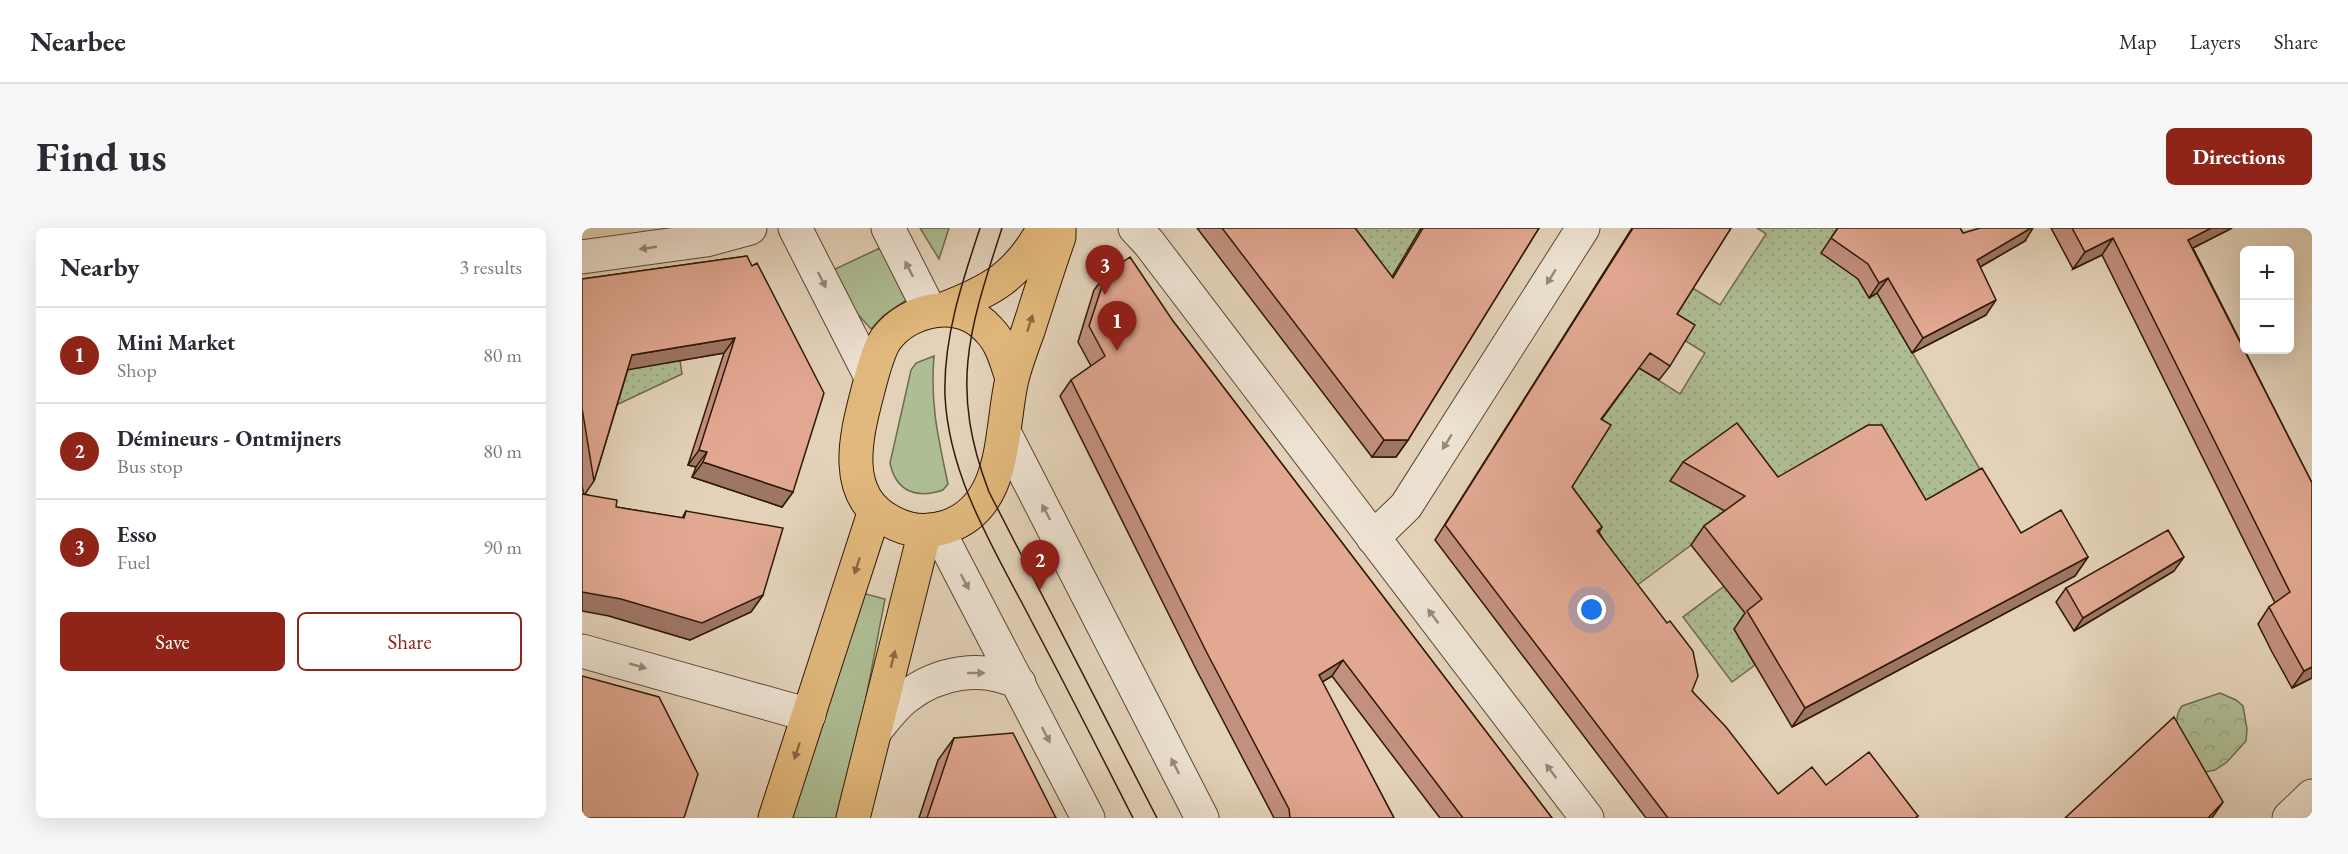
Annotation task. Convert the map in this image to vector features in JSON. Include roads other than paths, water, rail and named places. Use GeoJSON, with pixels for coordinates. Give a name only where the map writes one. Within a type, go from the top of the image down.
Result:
{"type":"FeatureCollection","features":[{"type":"Feature","properties":{"kind":"main road"},"geometry":{"type":"LineString","coordinates":[[1044,228],[1025,259],[993,287],[972,299],[915,315],[903,322],[885,340],[871,377],[858,429],[855,463],[858,483],[865,497],[875,510],[888,520],[907,529],[932,530],[964,519],[975,510],[989,492],[1004,432],[1012,378],[1059,237],[1059,228]]}},
{"type":"Feature","properties":{"kind":"main road"},"geometry":{"type":"LineString","coordinates":[[935,310],[956,311],[974,318],[988,329],[1002,347],[1012,378]]}},
{"type":"Feature","properties":{"kind":"main road"},"geometry":{"type":"LineString","coordinates":[[775,818],[875,510]]}},
{"type":"Feature","properties":{"kind":"main road"},"geometry":{"type":"LineString","coordinates":[[853,818],[932,530]]}},
{"type":"Feature","properties":{"kind":"street"},"geometry":{"type":"LineString","coordinates":[[582,257],[706,240],[750,228]]}},
{"type":"Feature","properties":{"kind":"street"},"geometry":{"type":"LineString","coordinates":[[795,228],[871,377]]}},
{"type":"Feature","properties":{"kind":"street"},"geometry":{"type":"LineString","coordinates":[[888,228],[935,310]]}},
{"type":"Feature","properties":{"kind":"street"},"geometry":{"type":"LineString","coordinates":[[1135,228],[1149,243],[1587,818]]}},
{"type":"Feature","properties":{"kind":"street"},"geometry":{"type":"LineString","coordinates":[[1373,538],[1406,506],[1583,228]]}},
{"type":"Feature","properties":{"kind":"street"},"geometry":{"type":"LineString","coordinates":[[1004,432],[1202,818]]}},
{"type":"Feature","properties":{"kind":"street"},"geometry":{"type":"LineString","coordinates":[[932,530],[1019,683],[1088,818]]}},
{"type":"Feature","properties":{"kind":"street"},"geometry":{"type":"LineString","coordinates":[[582,651],[808,715]]}},
{"type":"Feature","properties":{"kind":"street"},"geometry":{"type":"LineString","coordinates":[[875,731],[905,697],[929,682],[944,677],[985,673],[1001,675],[1019,683]]}},
{"type":"Feature","properties":{"kind":"street"},"geometry":{"type":"LineString","coordinates":[[2289,818],[2312,796]]}},
{"type":"Feature","properties":{"kind":"tram line"},"geometry":{"type":"LineString","coordinates":[[980,228],[960,290],[947,353],[945,396],[948,427],[955,457],[990,542],[1133,818]]}},
{"type":"Feature","properties":{"kind":"tram line"},"geometry":{"type":"LineString","coordinates":[[1002,228],[980,298],[968,359],[967,389],[970,421],[977,455],[989,492],[1157,818]]}},
{"type":"Feature","properties":{"kind":"place","name":"Esso"},"geometry":{"type":"Point","coordinates":[1105,295]}},
{"type":"Feature","properties":{"kind":"place","name":"Mini Market"},"geometry":{"type":"Point","coordinates":[1117,351]}},
{"type":"Feature","properties":{"kind":"place","name":"Démineurs - Ontmijners"},"geometry":{"type":"Point","coordinates":[1040,590]}}]}
